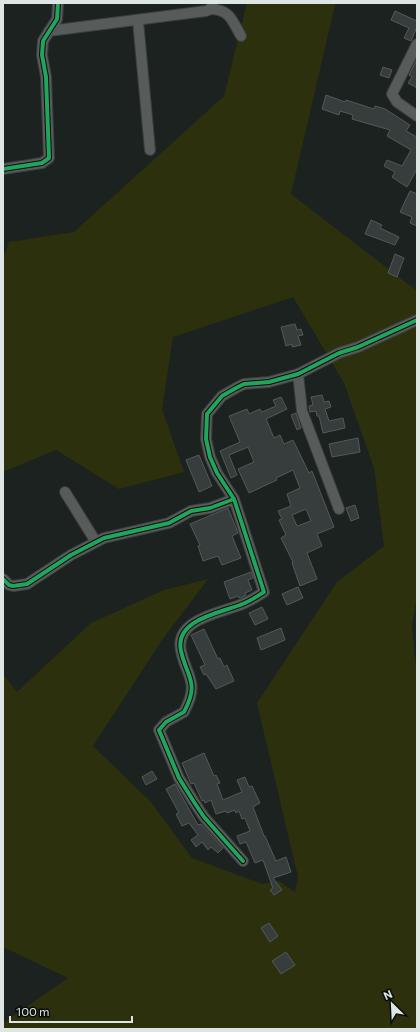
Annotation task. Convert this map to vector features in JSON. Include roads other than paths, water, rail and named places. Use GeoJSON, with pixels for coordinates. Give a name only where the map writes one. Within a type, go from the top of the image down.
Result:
{"type":"FeatureCollection","features":[{"type":"Feature","properties":{"kind":"street"},"geometry":{"type":"LineString","coordinates":[[3,169],[42,163],[49,158],[46,77],[42,55],[43,41],[56,19],[58,3]]}},
{"type":"Feature","properties":{"kind":"street"},"geometry":{"type":"LineString","coordinates":[[49,31],[138,21],[206,11],[212,6],[224,10],[228,14],[241,36]]}},
{"type":"Feature","properties":{"kind":"street"},"geometry":{"type":"LineString","coordinates":[[138,21],[150,150]]}},
{"type":"Feature","properties":{"kind":"street"},"geometry":{"type":"LineString","coordinates":[[417,44],[392,94],[397,102],[417,116]]}},
{"type":"Feature","properties":{"kind":"street"},"geometry":{"type":"LineString","coordinates":[[243,861],[204,817],[194,802],[179,778],[159,730],[166,722],[184,712],[193,688],[191,676],[180,647],[186,629],[195,622],[253,600],[264,592],[234,499],[217,473],[210,457],[206,439],[207,414],[222,396],[244,384],[269,382],[298,374],[339,353],[358,347],[417,320]]}},
{"type":"Feature","properties":{"kind":"street"},"geometry":{"type":"LineString","coordinates":[[298,374],[302,411],[339,508]]}},
{"type":"Feature","properties":{"kind":"street"},"geometry":{"type":"LineString","coordinates":[[65,492],[96,542]]}},
{"type":"Feature","properties":{"kind":"street"},"geometry":{"type":"LineString","coordinates":[[3,579],[8,585],[13,586],[27,584],[96,542],[111,536],[122,535],[169,523],[191,511],[210,508],[234,499]]}}]}
